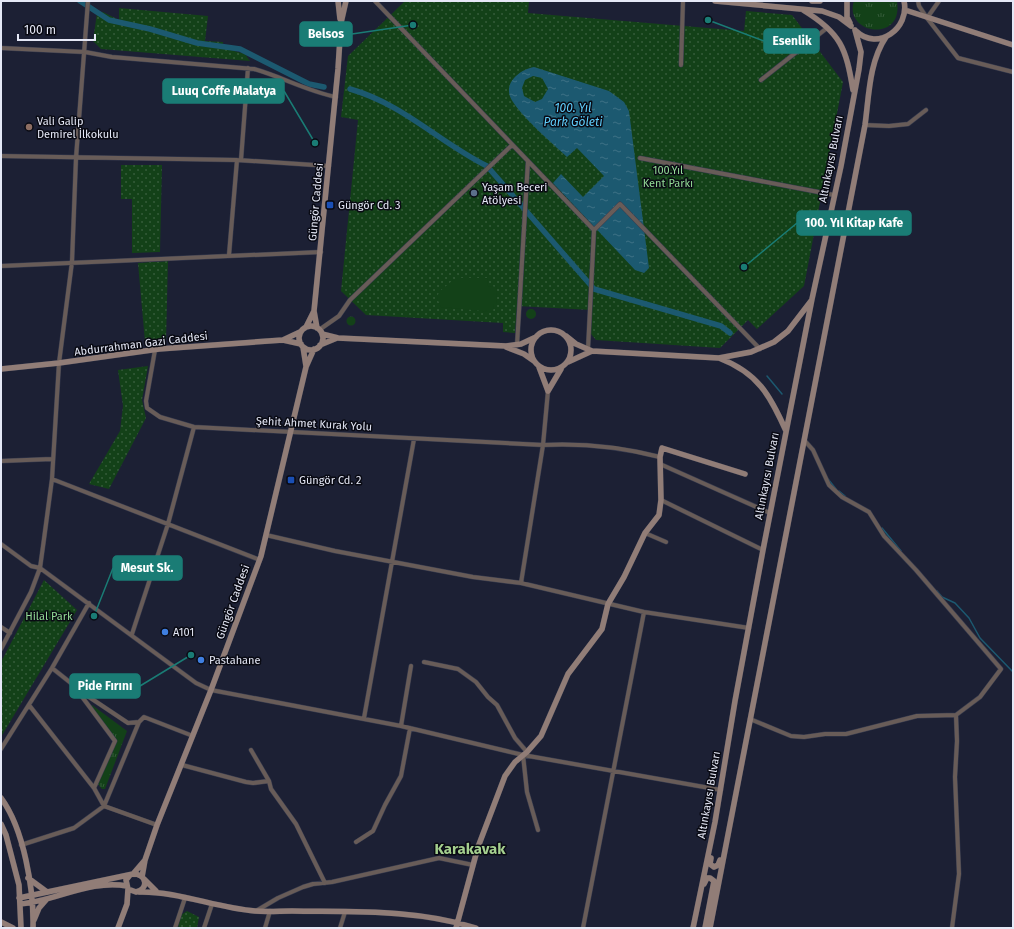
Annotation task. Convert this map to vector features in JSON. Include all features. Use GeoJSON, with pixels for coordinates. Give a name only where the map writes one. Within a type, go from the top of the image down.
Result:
{"type":"FeatureCollection","features":[{"type":"Feature","properties":{"kind":"main road"},"geometry":{"type":"LineString","coordinates":[[338,1],[341,22]]}},
{"type":"Feature","properties":{"kind":"main road"},"geometry":{"type":"LineString","coordinates":[[341,22],[346,1]]}},
{"type":"Feature","properties":{"kind":"main road"},"geometry":{"type":"LineString","coordinates":[[715,1],[830,13],[839,17],[867,37],[876,39],[886,37],[901,25],[905,10],[904,1]]}},
{"type":"Feature","properties":{"kind":"main road"},"geometry":{"type":"LineString","coordinates":[[812,1],[820,1]]}},
{"type":"Feature","properties":{"kind":"main road","name":"Altınkayısı Bulvarı"},"geometry":{"type":"LineString","coordinates":[[693,928],[718,807],[770,513],[854,94],[861,52],[853,28],[847,17],[847,1]]}},
{"type":"Feature","properties":{"kind":"main road"},"geometry":{"type":"LineString","coordinates":[[801,9],[827,28],[846,52],[854,94]]}},
{"type":"Feature","properties":{"kind":"main road"},"geometry":{"type":"LineString","coordinates":[[905,10],[1013,46]]}},
{"type":"Feature","properties":{"kind":"main road","name":"Güngör Caddesi"},"geometry":{"type":"LineString","coordinates":[[306,327],[314,311],[321,252],[336,97],[341,22]]}},
{"type":"Feature","properties":{"kind":"main road"},"geometry":{"type":"LineString","coordinates":[[710,928],[803,439],[865,125],[873,67],[878,49],[886,37]]}},
{"type":"Feature","properties":{"kind":"main road"},"geometry":{"type":"LineString","coordinates":[[338,338],[314,349],[302,345],[300,332],[306,327],[319,330],[338,338],[506,346],[517,345],[547,331],[553,330],[566,336],[576,344],[590,350],[719,358],[760,349],[774,342],[788,331],[812,299]]}},
{"type":"Feature","properties":{"kind":"main road","name":"Güngör Caddesi"},"geometry":{"type":"LineString","coordinates":[[314,311],[319,330]]}},
{"type":"Feature","properties":{"kind":"main road"},"geometry":{"type":"LineString","coordinates":[[319,330],[320,345]]}},
{"type":"Feature","properties":{"kind":"main road","name":"Abdurrahman Gazi Caddesi"},"geometry":{"type":"LineString","coordinates":[[283,340],[300,332]]}},
{"type":"Feature","properties":{"kind":"main road"},"geometry":{"type":"LineString","coordinates":[[566,336],[571,349],[568,362]]}},
{"type":"Feature","properties":{"kind":"main road"},"geometry":{"type":"LineString","coordinates":[[536,337],[531,349],[548,391]]}},
{"type":"Feature","properties":{"kind":"main road","name":"Abdurrahman Gazi Caddesi"},"geometry":{"type":"LineString","coordinates":[[1,369],[155,350],[283,340],[302,345]]}},
{"type":"Feature","properties":{"kind":"main road","name":"Güngör Caddesi"},"geometry":{"type":"LineString","coordinates":[[302,345],[306,366]]}},
{"type":"Feature","properties":{"kind":"main road"},"geometry":{"type":"LineString","coordinates":[[506,346],[524,354],[536,363],[550,370],[563,367]]}},
{"type":"Feature","properties":{"kind":"main road","name":"Güngör Caddesi"},"geometry":{"type":"LineString","coordinates":[[126,904],[144,886],[143,878],[145,860],[157,825],[182,765],[260,560],[306,366],[314,349]]}},
{"type":"Feature","properties":{"kind":"main road"},"geometry":{"type":"LineString","coordinates":[[548,391],[563,367],[568,362],[590,350]]}},
{"type":"Feature","properties":{"kind":"main road"},"geometry":{"type":"LineString","coordinates":[[719,358],[740,367],[761,384],[775,407],[786,431]]}},
{"type":"Feature","properties":{"kind":"main road"},"geometry":{"type":"LineString","coordinates":[[457,925],[478,847],[505,776],[515,762],[525,754],[541,736],[568,674],[602,629],[608,604],[624,577],[646,533],[659,515],[661,500],[660,457],[662,448],[745,474]]}},
{"type":"Feature","properties":{"kind":"main road"},"geometry":{"type":"LineString","coordinates":[[1,798],[14,823],[21,845],[31,896],[33,926]]}},
{"type":"Feature","properties":{"kind":"main road"},"geometry":{"type":"LineString","coordinates":[[718,807],[718,819],[710,860],[712,866],[716,867],[718,865],[725,844]]}},
{"type":"Feature","properties":{"kind":"main road"},"geometry":{"type":"LineString","coordinates":[[1,824],[6,835],[19,885],[21,928]]}},
{"type":"Feature","properties":{"kind":"main road","name":"Güngör Caddesi"},"geometry":{"type":"LineString","coordinates":[[118,928],[126,904],[126,880],[145,860]]}},
{"type":"Feature","properties":{"kind":"main road"},"geometry":{"type":"LineString","coordinates":[[20,901],[31,896],[47,892],[132,874],[143,878],[156,891]]}},
{"type":"Feature","properties":{"kind":"main road"},"geometry":{"type":"LineString","coordinates":[[28,878],[47,892]]}},
{"type":"Feature","properties":{"kind":"main road"},"geometry":{"type":"LineString","coordinates":[[701,890],[707,878],[714,881],[705,928]]}},
{"type":"Feature","properties":{"kind":"main road"},"geometry":{"type":"LineString","coordinates":[[20,901],[32,903],[59,895],[111,884],[127,887],[137,892],[156,891],[212,904],[256,911],[410,914],[476,928]]}},
{"type":"Feature","properties":{"kind":"main road"},"geometry":{"type":"LineString","coordinates":[[33,926],[39,908],[47,899]]}},
{"type":"Feature","properties":{"kind":"main road"},"geometry":{"type":"LineString","coordinates":[[1,922],[13,928]]}},
{"type":"Feature","properties":{"kind":"street"},"geometry":{"type":"LineString","coordinates":[[375,1],[594,230]]}},
{"type":"Feature","properties":{"kind":"street"},"geometry":{"type":"LineString","coordinates":[[681,65],[683,1]]}},
{"type":"Feature","properties":{"kind":"street"},"geometry":{"type":"LineString","coordinates":[[918,1],[918,6],[926,18],[958,58],[1013,72]]}},
{"type":"Feature","properties":{"kind":"street"},"geometry":{"type":"LineString","coordinates":[[926,18],[939,1]]}},
{"type":"Feature","properties":{"kind":"street"},"geometry":{"type":"LineString","coordinates":[[1,649],[31,592],[40,568],[52,479],[52,459],[59,363],[72,262],[76,158],[88,2]]}},
{"type":"Feature","properties":{"kind":"street"},"geometry":{"type":"LineString","coordinates":[[761,80],[827,28]]}},
{"type":"Feature","properties":{"kind":"street"},"geometry":{"type":"LineString","coordinates":[[1,48],[85,52],[112,57],[248,68],[276,75],[317,92],[336,97]]}},
{"type":"Feature","properties":{"kind":"street"},"geometry":{"type":"LineString","coordinates":[[229,255],[248,68]]}},
{"type":"Feature","properties":{"kind":"street"},"geometry":{"type":"LineString","coordinates":[[865,125],[889,126],[908,124],[926,110]]}},
{"type":"Feature","properties":{"kind":"street"},"geometry":{"type":"LineString","coordinates":[[319,330],[339,316],[350,300],[512,145]]}},
{"type":"Feature","properties":{"kind":"street"},"geometry":{"type":"LineString","coordinates":[[1,156],[239,160],[329,166]]}},
{"type":"Feature","properties":{"kind":"street"},"geometry":{"type":"LineString","coordinates":[[640,158],[834,195]]}},
{"type":"Feature","properties":{"kind":"street"},"geometry":{"type":"LineString","coordinates":[[517,345],[524,205],[528,161]]}},
{"type":"Feature","properties":{"kind":"street"},"geometry":{"type":"LineString","coordinates":[[590,350],[590,290],[594,230],[620,204],[760,349]]}},
{"type":"Feature","properties":{"kind":"street"},"geometry":{"type":"LineString","coordinates":[[1,266],[321,252]]}},
{"type":"Feature","properties":{"kind":"street","name":"Şehit Ahmet Kurak Yolu"},"geometry":{"type":"LineString","coordinates":[[155,350],[146,401],[147,408],[160,417],[194,427],[543,445],[593,445],[627,448],[660,457]]}},
{"type":"Feature","properties":{"kind":"street"},"geometry":{"type":"LineString","coordinates":[[521,582],[543,445],[548,391]]}},
{"type":"Feature","properties":{"kind":"street"},"geometry":{"type":"LineString","coordinates":[[132,634],[168,524],[194,427]]}},
{"type":"Feature","properties":{"kind":"street"},"geometry":{"type":"LineString","coordinates":[[364,718],[414,439]]}},
{"type":"Feature","properties":{"kind":"street"},"geometry":{"type":"LineString","coordinates":[[750,719],[791,736],[804,737],[825,734],[846,734],[917,716],[956,715],[980,697],[1001,669],[916,570],[884,536],[869,512],[842,497],[829,484],[813,450],[803,439]]}},
{"type":"Feature","properties":{"kind":"street"},"geometry":{"type":"LineString","coordinates":[[1,461],[52,459]]}},
{"type":"Feature","properties":{"kind":"street"},"geometry":{"type":"LineString","coordinates":[[660,464],[770,513]]}},
{"type":"Feature","properties":{"kind":"street"},"geometry":{"type":"LineString","coordinates":[[52,479],[260,560]]}},
{"type":"Feature","properties":{"kind":"street"},"geometry":{"type":"LineString","coordinates":[[661,500],[763,550]]}},
{"type":"Feature","properties":{"kind":"street"},"geometry":{"type":"LineString","coordinates":[[646,533],[666,542]]}},
{"type":"Feature","properties":{"kind":"street"},"geometry":{"type":"LineString","coordinates":[[266,535],[391,562],[473,577],[521,582],[644,612],[749,628]]}},
{"type":"Feature","properties":{"kind":"street"},"geometry":{"type":"LineString","coordinates":[[1,544],[31,566],[40,568],[132,634],[196,683],[211,690],[364,718],[525,754],[721,790]]}},
{"type":"Feature","properties":{"kind":"street"},"geometry":{"type":"LineString","coordinates":[[1,749],[52,668],[89,603]]}},
{"type":"Feature","properties":{"kind":"street"},"geometry":{"type":"LineString","coordinates":[[583,928],[615,771],[644,612]]}},
{"type":"Feature","properties":{"kind":"street"},"geometry":{"type":"LineString","coordinates":[[1,627],[10,633]]}},
{"type":"Feature","properties":{"kind":"street"},"geometry":{"type":"LineString","coordinates":[[424,662],[458,669],[476,682],[488,697],[497,704],[525,754],[527,792],[538,830]]}},
{"type":"Feature","properties":{"kind":"street"},"geometry":{"type":"LineString","coordinates":[[401,726],[411,666]]}},
{"type":"Feature","properties":{"kind":"street"},"geometry":{"type":"LineString","coordinates":[[52,668],[73,685],[128,723],[139,722]]}},
{"type":"Feature","properties":{"kind":"street"},"geometry":{"type":"LineString","coordinates":[[73,685],[115,741],[94,788]]}},
{"type":"Feature","properties":{"kind":"street"},"geometry":{"type":"LineString","coordinates":[[28,706],[94,788],[104,806],[157,825]]}},
{"type":"Feature","properties":{"kind":"street"},"geometry":{"type":"LineString","coordinates":[[952,928],[959,874],[954,777],[957,741],[956,715]]}},
{"type":"Feature","properties":{"kind":"street"},"geometry":{"type":"LineString","coordinates":[[21,845],[74,828],[104,806],[139,722],[144,717],[193,736]]}},
{"type":"Feature","properties":{"kind":"street"},"geometry":{"type":"LineString","coordinates":[[356,842],[374,831],[384,805],[401,776],[410,728]]}},
{"type":"Feature","properties":{"kind":"street"},"geometry":{"type":"LineString","coordinates":[[252,750],[269,781],[271,789],[296,824],[324,883]]}},
{"type":"Feature","properties":{"kind":"street"},"geometry":{"type":"LineString","coordinates":[[182,765],[246,782],[254,783],[269,781]]}},
{"type":"Feature","properties":{"kind":"street"},"geometry":{"type":"LineString","coordinates":[[256,911],[303,887],[439,858],[473,865]]}},
{"type":"Feature","properties":{"kind":"street"},"geometry":{"type":"LineString","coordinates":[[175,928],[185,898]]}},
{"type":"Feature","properties":{"kind":"street"},"geometry":{"type":"LineString","coordinates":[[204,928],[212,904]]}},
{"type":"Feature","properties":{"kind":"street"},"geometry":{"type":"LineString","coordinates":[[265,928],[270,911]]}},
{"type":"Feature","properties":{"kind":"street"},"geometry":{"type":"LineString","coordinates":[[340,928],[345,912]]}},
{"type":"Feature","properties":{"kind":"green space","name":"100.Yıl Kent Parkı"},"geometry":{"type":"Polygon","coordinates":[[[405,1],[529,1],[528,13],[744,31],[746,11],[792,15],[843,82],[804,286],[757,329],[748,320],[720,348],[596,340],[591,334],[591,310],[517,306],[515,333],[503,332],[503,323],[366,315],[341,291],[358,120],[341,117],[348,56],[405,1]]]}},
{"type":"Feature","properties":{"kind":"green space"},"geometry":{"type":"Polygon","coordinates":[[[854,1],[897,1],[897,15],[892,24],[884,29],[874,30],[865,27],[857,21],[853,12],[854,1]]]}},
{"type":"Feature","properties":{"kind":"green space"},"geometry":{"type":"Polygon","coordinates":[[[119,8],[208,16],[205,41],[223,42],[223,48],[245,54],[250,61],[101,49],[93,41],[97,13],[103,12],[119,20],[119,8]]]}},
{"type":"Feature","properties":{"kind":"green space"},"geometry":{"type":"Polygon","coordinates":[[[121,165],[162,165],[160,252],[132,253],[132,199],[121,199],[121,165]]]}},
{"type":"Feature","properties":{"kind":"green space"},"geometry":{"type":"Polygon","coordinates":[[[168,261],[166,341],[145,342],[138,263],[168,261]]]}},
{"type":"Feature","properties":{"kind":"green space"},"geometry":{"type":"Polygon","coordinates":[[[458,278],[487,278],[488,286],[497,287],[496,304],[494,304],[493,312],[441,307],[437,298],[439,292],[453,280],[455,281],[458,278]]]}},
{"type":"Feature","properties":{"kind":"green space"},"geometry":{"type":"Polygon","coordinates":[[[529,309],[533,309],[535,310],[535,318],[529,319],[526,316],[526,312],[529,309]]]}},
{"type":"Feature","properties":{"kind":"green space"},"geometry":{"type":"Polygon","coordinates":[[[349,317],[353,317],[355,321],[353,325],[349,325],[347,323],[347,319],[349,317]]]}},
{"type":"Feature","properties":{"kind":"green space"},"geometry":{"type":"Polygon","coordinates":[[[148,366],[142,400],[146,418],[109,489],[89,484],[120,431],[123,406],[118,370],[148,366]]]}},
{"type":"Feature","properties":{"kind":"green space","name":"Hilal Park"},"geometry":{"type":"Polygon","coordinates":[[[44,580],[77,610],[1,737],[1,662],[44,580]]]}},
{"type":"Feature","properties":{"kind":"green space"},"geometry":{"type":"Polygon","coordinates":[[[92,705],[127,731],[105,789],[102,789],[97,783],[114,738],[90,708],[92,705]]]}},
{"type":"Feature","properties":{"kind":"green space"},"geometry":{"type":"Polygon","coordinates":[[[187,911],[199,917],[197,928],[178,928],[181,915],[187,911]]]}},
{"type":"Feature","properties":{"kind":"water","name":"100. Yıl Park Göleti"},"geometry":{"type":"Polygon","coordinates":[[[534,67],[609,91],[624,102],[629,111],[649,268],[644,273],[635,270],[553,183],[561,174],[583,197],[604,176],[577,148],[567,157],[531,123],[513,102],[509,90],[510,84],[517,75],[534,67]],[[533,76],[525,80],[522,88],[524,96],[535,102],[542,99],[548,89],[542,78],[533,76]]]}},
{"type":"Feature","properties":{"kind":"waterway"},"geometry":{"type":"LineString","coordinates":[[80,1],[109,20],[150,29],[197,43],[240,49],[309,84],[324,87]]}},
{"type":"Feature","properties":{"kind":"waterway"},"geometry":{"type":"LineString","coordinates":[[350,89],[387,104],[487,166],[594,289],[721,326],[730,333]]}},
{"type":"Feature","properties":{"kind":"waterway"},"geometry":{"type":"LineString","coordinates":[[767,376],[782,394]]}},
{"type":"Feature","properties":{"kind":"waterway"},"geometry":{"type":"LineString","coordinates":[[828,479],[836,489]]}},
{"type":"Feature","properties":{"kind":"waterway"},"geometry":{"type":"LineString","coordinates":[[839,491],[845,496]]}},
{"type":"Feature","properties":{"kind":"waterway"},"geometry":{"type":"LineString","coordinates":[[882,528],[901,551]]}},
{"type":"Feature","properties":{"kind":"waterway"},"geometry":{"type":"LineString","coordinates":[[937,591],[942,597],[955,603],[969,618],[980,638],[1013,672]]}},
{"type":"Feature","properties":{"kind":"place","name":"Esenlik"},"geometry":{"type":"Point","coordinates":[708,20]}},
{"type":"Feature","properties":{"kind":"place","name":"Belsos"},"geometry":{"type":"Point","coordinates":[413,25]}},
{"type":"Feature","properties":{"kind":"place","name":"Vali Galip Demirel İlkokulu"},"geometry":{"type":"Point","coordinates":[29,127]}},
{"type":"Feature","properties":{"kind":"place","name":"Luuq Coffe Malatya"},"geometry":{"type":"Point","coordinates":[315,143]}},
{"type":"Feature","properties":{"kind":"place","name":"Yaşam Beceri Atölyesi"},"geometry":{"type":"Point","coordinates":[474,193]}},
{"type":"Feature","properties":{"kind":"place","name":"Güngör Cd. 3"},"geometry":{"type":"Point","coordinates":[330,205]}},
{"type":"Feature","properties":{"kind":"place","name":"100. Yıl Kitap Kafe"},"geometry":{"type":"Point","coordinates":[744,267]}},
{"type":"Feature","properties":{"kind":"place","name":"Güngör Cd. 2"},"geometry":{"type":"Point","coordinates":[291,480]}},
{"type":"Feature","properties":{"kind":"place","name":"Mesut Sk."},"geometry":{"type":"Point","coordinates":[94,616]}},
{"type":"Feature","properties":{"kind":"place","name":"A101"},"geometry":{"type":"Point","coordinates":[165,632]}},
{"type":"Feature","properties":{"kind":"place","name":"Pide Fırını"},"geometry":{"type":"Point","coordinates":[191,655]}},
{"type":"Feature","properties":{"kind":"place","name":"Pastahane"},"geometry":{"type":"Point","coordinates":[201,660]}},
{"type":"Feature","properties":{"kind":"district","name":"Karakavak"},"geometry":{"type":"Point","coordinates":[470,849]}}]}
